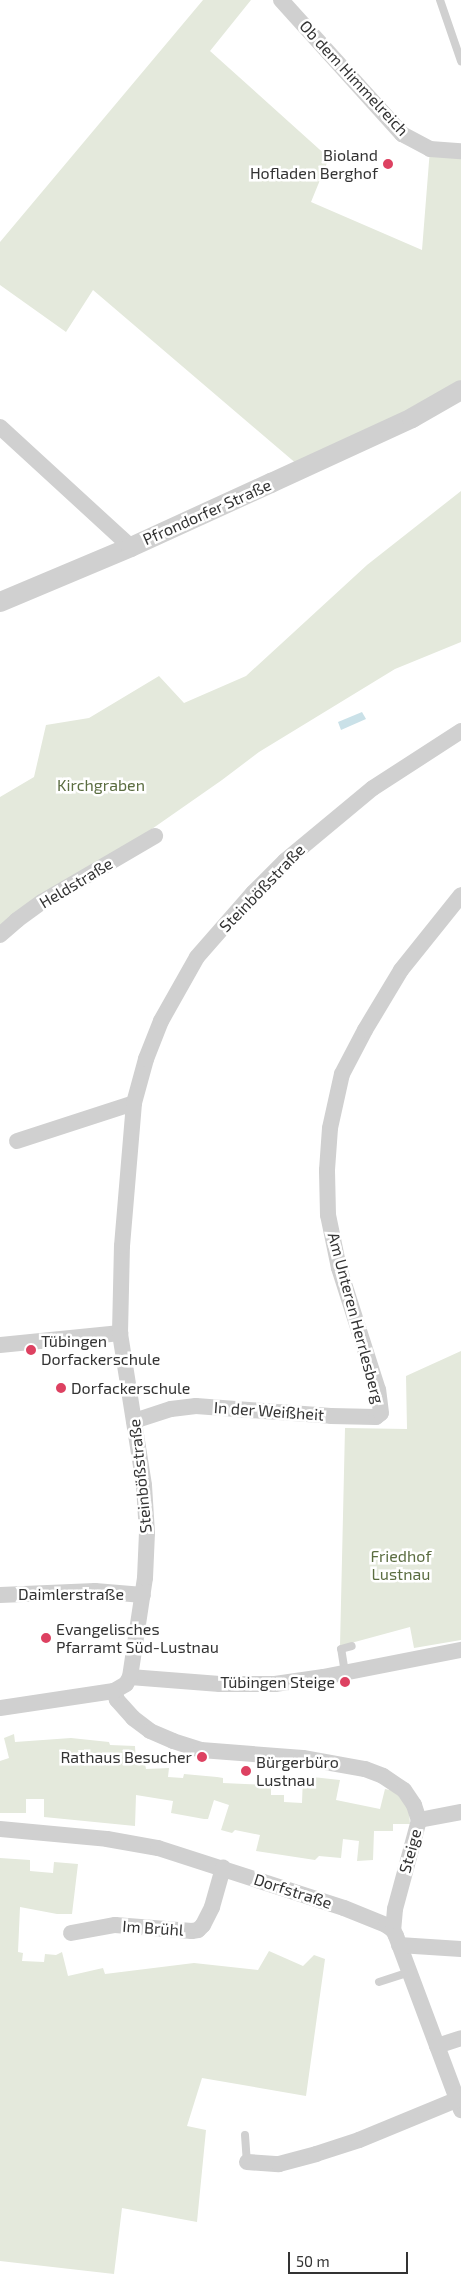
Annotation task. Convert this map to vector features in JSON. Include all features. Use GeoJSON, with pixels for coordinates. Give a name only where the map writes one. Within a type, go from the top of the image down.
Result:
{"type":"FeatureCollection","features":[{"type":"Feature","properties":{"kind":"street","name":"Ob dem Himmelreich"},"geometry":{"type":"LineString","coordinates":[[281,0],[402,134],[430,150],[461,151]]}},
{"type":"Feature","properties":{"kind":"street","name":"Pfrondorfer Straße"},"geometry":{"type":"LineString","coordinates":[[412,418],[461,383]]}},
{"type":"Feature","properties":{"kind":"street","name":"Pfrondorfer Straße"},"geometry":{"type":"LineString","coordinates":[[0,602],[131,547],[412,418],[461,390]]}},
{"type":"Feature","properties":{"kind":"street"},"geometry":{"type":"LineString","coordinates":[[0,427],[131,547]]}},
{"type":"Feature","properties":{"kind":"street","name":"Steinbößstraße"},"geometry":{"type":"LineString","coordinates":[[130,1678],[147,1557],[146,1509],[120,1333],[122,1246],[134,1104],[146,1059],[158,1028],[197,957],[253,893],[305,843],[373,788],[461,731]]}},
{"type":"Feature","properties":{"kind":"street","name":"Heldstraße"},"geometry":{"type":"LineString","coordinates":[[0,935],[16,920],[42,902],[155,836]]}},
{"type":"Feature","properties":{"kind":"street","name":"Am Unteren Herrlesberg"},"geometry":{"type":"LineString","coordinates":[[376,1417],[381,1413],[378,1390],[339,1268],[328,1215],[327,1170],[330,1128],[342,1074],[366,1030],[401,970],[461,895]]}},
{"type":"Feature","properties":{"kind":"street"},"geometry":{"type":"LineString","coordinates":[[17,1141],[134,1104]]}},
{"type":"Feature","properties":{"kind":"street"},"geometry":{"type":"LineString","coordinates":[[0,1345],[120,1333]]}},
{"type":"Feature","properties":{"kind":"street","name":"In der Weißheit"},"geometry":{"type":"LineString","coordinates":[[134,1421],[171,1409],[196,1406],[281,1413],[376,1417]]}},
{"type":"Feature","properties":{"kind":"street","name":"Daimlerstraße"},"geometry":{"type":"LineString","coordinates":[[0,1594],[95,1591],[142,1595]]}},
{"type":"Feature","properties":{"kind":"street"},"geometry":{"type":"LineString","coordinates":[[0,1708],[114,1690],[126,1684],[130,1678],[250,1684],[299,1682],[461,1650]]}},
{"type":"Feature","properties":{"kind":"street","name":"Steige"},"geometry":{"type":"LineString","coordinates":[[114,1690],[118,1700],[133,1718],[150,1731],[173,1741],[202,1750],[303,1758],[365,1769],[383,1776],[404,1790],[414,1805],[419,1820],[396,1904],[396,1937]]}},
{"type":"Feature","properties":{"kind":"street"},"geometry":{"type":"LineString","coordinates":[[419,1820],[461,1812]]}},
{"type":"Feature","properties":{"kind":"street","name":"Dorfstraße"},"geometry":{"type":"LineString","coordinates":[[0,1829],[106,1839],[158,1848],[360,1913],[396,1937]]}},
{"type":"Feature","properties":{"kind":"street","name":"Im Brühl"},"geometry":{"type":"LineString","coordinates":[[71,1933],[115,1925],[198,1930],[203,1925],[212,1907],[223,1868]]}},
{"type":"Feature","properties":{"kind":"street"},"geometry":{"type":"LineString","coordinates":[[247,2162],[279,2164],[359,2140],[459,2105],[396,1937],[461,1948]]}},
{"type":"Feature","properties":{"kind":"street"},"geometry":{"type":"LineString","coordinates":[[437,2046],[461,2038]]}},
{"type":"Feature","properties":{"kind":"lane"},"geometry":{"type":"LineString","coordinates":[[440,0],[457,37],[461,61]]}},
{"type":"Feature","properties":{"kind":"lane"},"geometry":{"type":"LineString","coordinates":[[345,1673],[341,1649],[352,1646]]}},
{"type":"Feature","properties":{"kind":"lane"},"geometry":{"type":"LineString","coordinates":[[378,1982],[409,1972]]}},
{"type":"Feature","properties":{"kind":"lane"},"geometry":{"type":"LineString","coordinates":[[245,2135],[247,2162]]}},
{"type":"Feature","properties":{"kind":"green space"},"geometry":{"type":"Polygon","coordinates":[[[203,0],[251,0],[210,51],[329,158],[311,202],[422,250],[430,149],[461,151],[461,390],[305,471],[93,290],[66,332],[0,285],[0,242],[203,0]]]}},
{"type":"Feature","properties":{"kind":"green space","name":"Kirchgraben"},"geometry":{"type":"Polygon","coordinates":[[[461,491],[461,642],[395,669],[259,752],[222,780],[0,935],[0,797],[34,777],[46,725],[89,718],[159,676],[184,703],[246,676],[367,565],[461,491]]]}},
{"type":"Feature","properties":{"kind":"green space","name":"Friedhof Lustnau"},"geometry":{"type":"Polygon","coordinates":[[[461,1351],[461,1640],[414,1648],[410,1627],[340,1646],[345,1428],[407,1429],[406,1376],[461,1351]]]}},
{"type":"Feature","properties":{"kind":"green space"},"geometry":{"type":"Polygon","coordinates":[[[14,1734],[15,1742],[71,1738],[109,1742],[110,1745],[135,1746],[136,1764],[145,1764],[146,1769],[169,1768],[168,1777],[183,1778],[184,1774],[223,1778],[223,1783],[271,1785],[271,1795],[284,1795],[284,1802],[302,1803],[303,1776],[340,1780],[336,1800],[380,1809],[385,1789],[394,1791],[403,1799],[409,1810],[410,1824],[393,1824],[393,1831],[374,1831],[373,1860],[357,1861],[359,1841],[343,1839],[341,1858],[319,1856],[315,1860],[256,1851],[260,1835],[235,1830],[232,1833],[221,1830],[229,1805],[214,1800],[208,1819],[204,1819],[171,1813],[173,1801],[136,1795],[135,1826],[44,1817],[44,1799],[26,1799],[26,1813],[0,1813],[0,1761],[9,1758],[4,1738],[14,1734]]]}},
{"type":"Feature","properties":{"kind":"green space"},"geometry":{"type":"Polygon","coordinates":[[[0,1858],[30,1860],[30,1871],[53,1873],[54,1862],[78,1864],[72,1914],[57,1914],[20,1907],[18,1952],[23,1953],[22,1961],[44,1962],[45,1954],[56,1955],[62,1952],[68,1976],[103,1968],[105,1974],[194,1963],[258,1970],[269,1951],[303,1966],[314,1955],[325,1959],[306,2096],[202,2078],[187,2126],[206,2130],[197,2222],[122,2208],[114,2274],[0,2261],[0,1858]]]}},
{"type":"Feature","properties":{"kind":"water"},"geometry":{"type":"Polygon","coordinates":[[[362,712],[366,719],[341,730],[338,722],[362,712]]]}},
{"type":"Feature","properties":{"kind":"place","name":"Bioland Hofladen Berghof"},"geometry":{"type":"Point","coordinates":[388,164]}},
{"type":"Feature","properties":{"kind":"place","name":"Tübingen Dorfackerschule"},"geometry":{"type":"Point","coordinates":[31,1350]}},
{"type":"Feature","properties":{"kind":"place","name":"Dorfackerschule"},"geometry":{"type":"Point","coordinates":[61,1388]}},
{"type":"Feature","properties":{"kind":"place","name":"Evangelisches Pfarramt Süd-Lustnau"},"geometry":{"type":"Point","coordinates":[46,1638]}},
{"type":"Feature","properties":{"kind":"place","name":"Tübingen Steige"},"geometry":{"type":"Point","coordinates":[345,1682]}},
{"type":"Feature","properties":{"kind":"place","name":"Rathaus Besucher"},"geometry":{"type":"Point","coordinates":[202,1757]}},
{"type":"Feature","properties":{"kind":"place","name":"Bürgerbüro Lustnau"},"geometry":{"type":"Point","coordinates":[246,1771]}}]}
